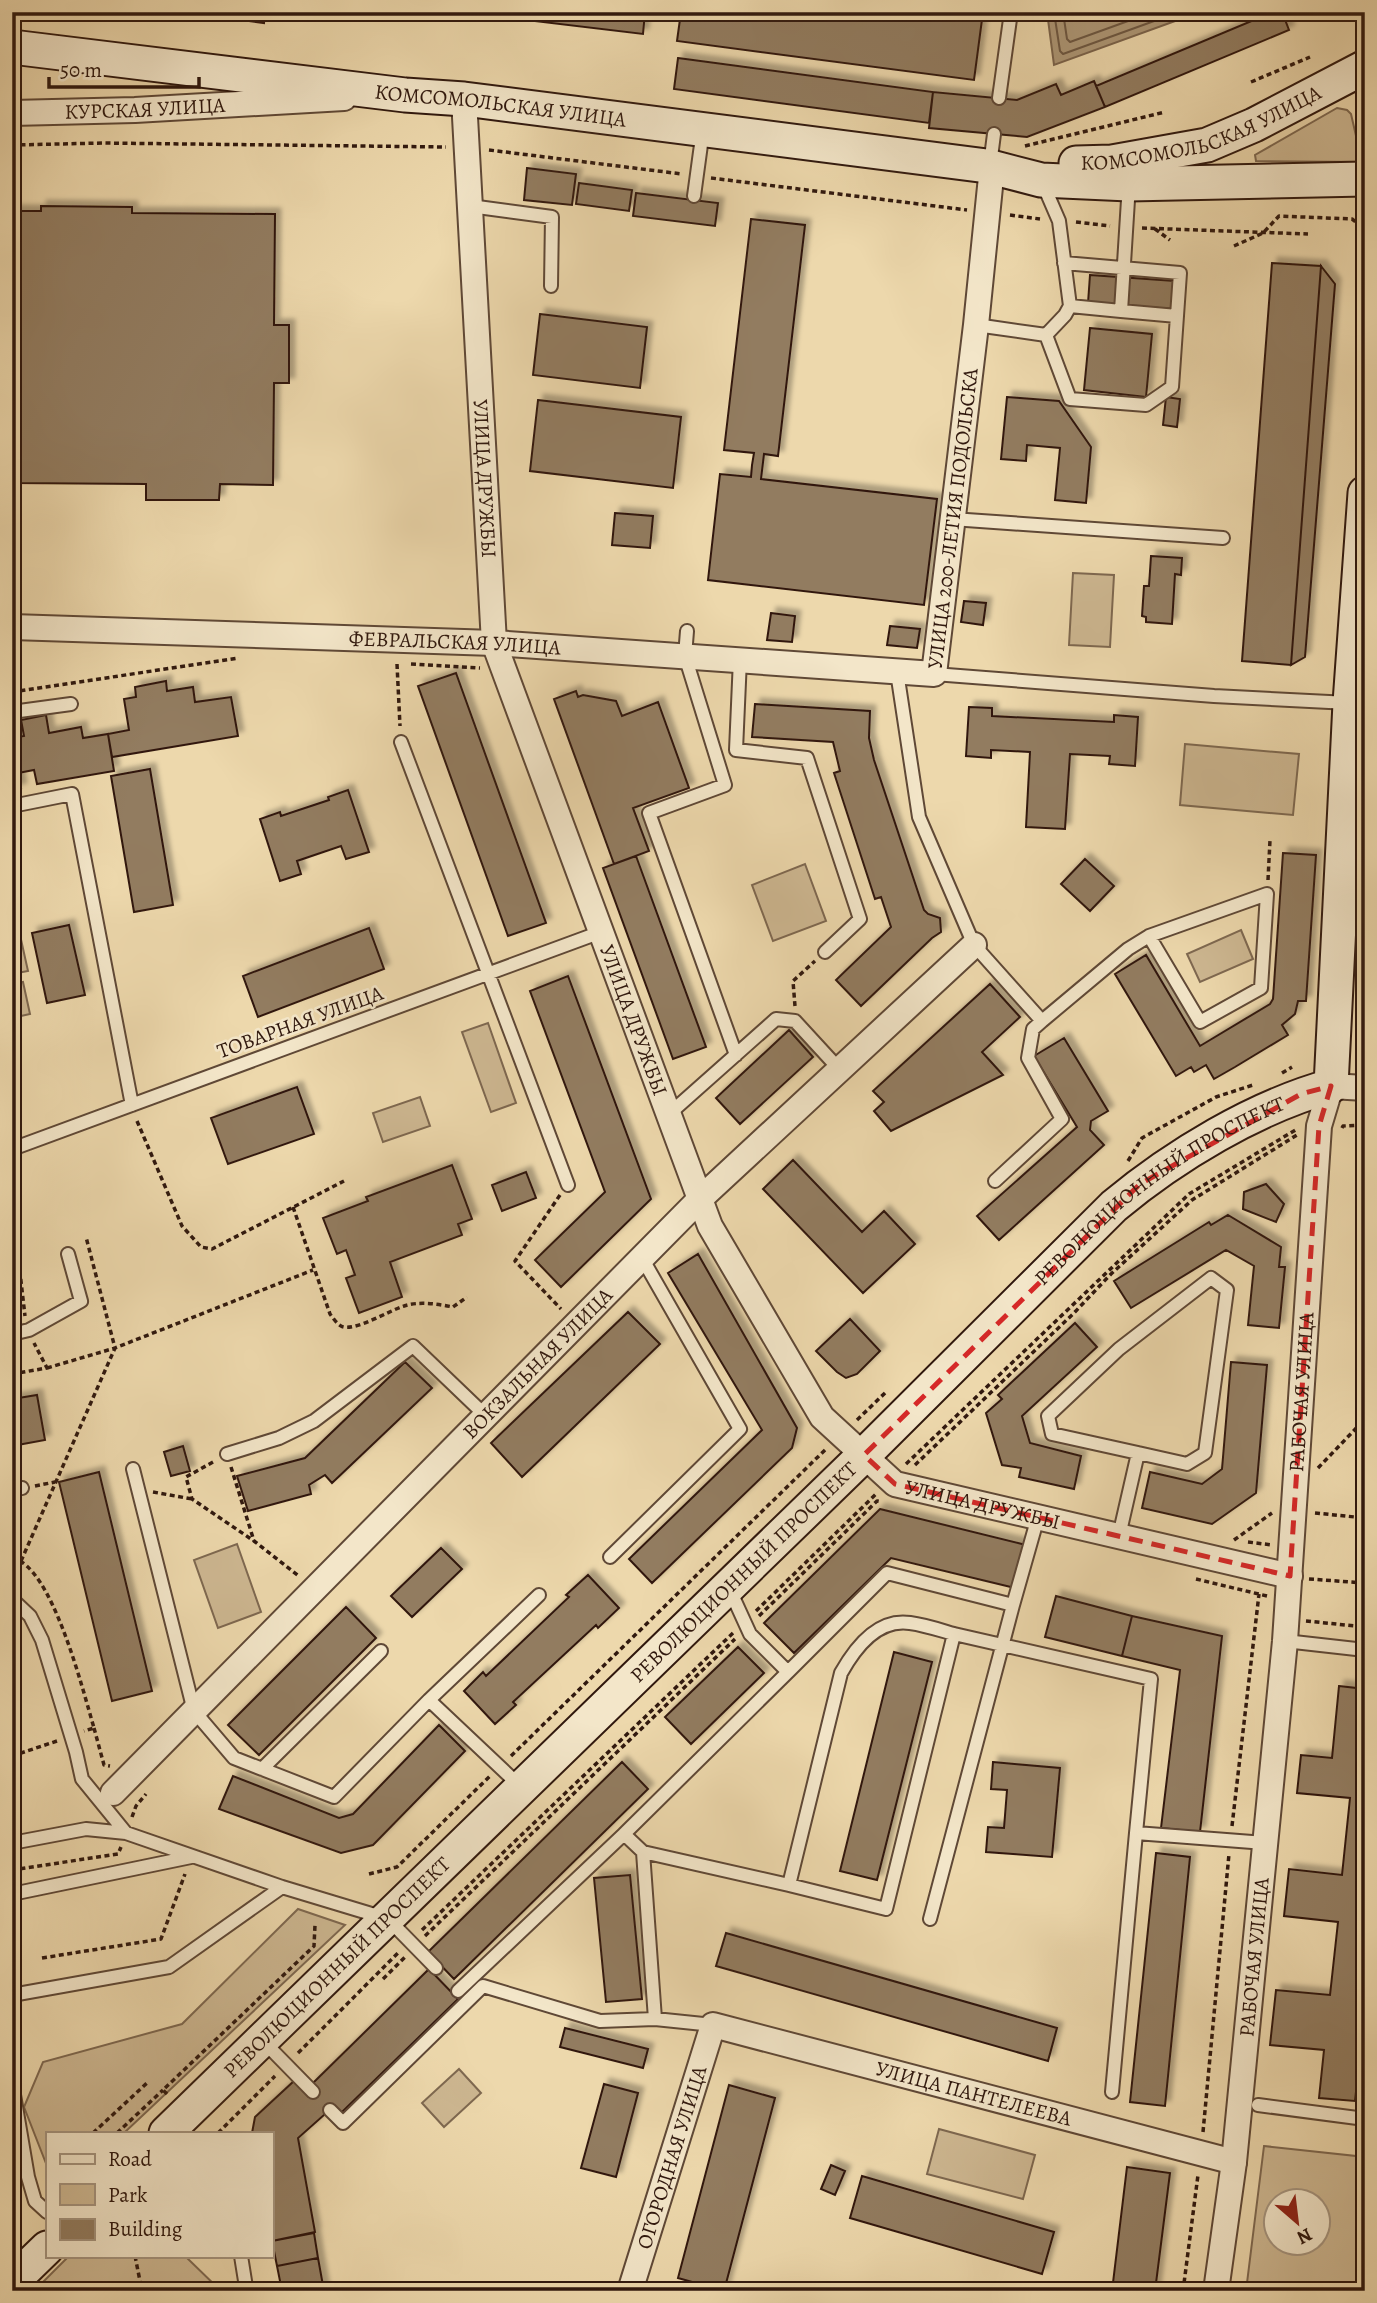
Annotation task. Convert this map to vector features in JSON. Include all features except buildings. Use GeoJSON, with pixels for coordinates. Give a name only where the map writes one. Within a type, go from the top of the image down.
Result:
{"type":"FeatureCollection","features":[{"type":"Feature","properties":{"kind":"street","name":"КОМСОМОЛЬСКАЯ УЛИЦА"},"geometry":{"type":"LineString","coordinates":[[12,47],[405,95],[464,99],[703,130],[991,158],[1112,162],[1207,145],[1254,125],[1365,67]]}},
{"type":"Feature","properties":{"kind":"street","name":"КУРСКАЯ УЛИЦА"},"geometry":{"type":"LineString","coordinates":[[12,113],[135,110],[405,95]]}},
{"type":"Feature","properties":{"kind":"street","name":"УЛИЦА ДРУЖБЫ"},"geometry":{"type":"LineString","coordinates":[[464,99],[494,643],[709,1226],[822,1417],[895,1484],[1297,1577]]}},
{"type":"Feature","properties":{"kind":"street","name":"КОМСОМОЛЬСКАЯ УЛИЦА"},"geometry":{"type":"LineString","coordinates":[[991,158],[1041,180],[1129,184],[1365,179]]}},
{"type":"Feature","properties":{"kind":"street","name":"УЛИЦА 200-ЛЕТИЯ ПОДОЛЬСКА"},"geometry":{"type":"LineString","coordinates":[[897,672],[934,674],[934,616],[952,519],[950,479],[962,377],[976,325],[991,158]]}},
{"type":"Feature","properties":{"kind":"street","name":"РАБОЧАЯ УЛИЦА"},"geometry":{"type":"LineString","coordinates":[[1216,2291],[1234,2162],[1285,1642],[1297,1577],[1320,1126],[1331,1086],[1357,704],[1365,493]]}},
{"type":"Feature","properties":{"kind":"street","name":"ФЕВРАЛЬСКАЯ УЛИЦА"},"geometry":{"type":"LineString","coordinates":[[12,627],[494,643],[686,643],[740,659],[897,672]]}},
{"type":"Feature","properties":{"kind":"street","name":"ВОКЗАЛЬНАЯ УЛИЦА"},"geometry":{"type":"LineString","coordinates":[[113,1793],[700,1199],[974,945]]}},
{"type":"Feature","properties":{"kind":"street","name":"РЕВОЛЮЦИОННЫЙ ПРОСПЕКТ"},"geometry":{"type":"LineString","coordinates":[[167,2132],[864,1455],[1114,1206],[1140,1184],[1183,1156],[1262,1111],[1301,1094],[1331,1086],[1365,1088]]}},
{"type":"Feature","properties":{"kind":"street","name":"УЛИЦА ПАНТЕЛЕЕВА"},"geometry":{"type":"LineString","coordinates":[[713,2025],[1234,2162]]}},
{"type":"Feature","properties":{"kind":"street","name":"ОГОРОДНАЯ УЛИЦА"},"geometry":{"type":"LineString","coordinates":[[630,2291],[713,2025]]}},
{"type":"Feature","properties":{"kind":"street"},"geometry":{"type":"LineString","coordinates":[[12,2282],[46,2249]]}},
{"type":"Feature","properties":{"kind":"lane"},"geometry":{"type":"LineString","coordinates":[[999,98],[1011,12]]}},
{"type":"Feature","properties":{"kind":"lane"},"geometry":{"type":"LineString","coordinates":[[694,197],[703,130]]}},
{"type":"Feature","properties":{"kind":"lane"},"geometry":{"type":"LineString","coordinates":[[1041,180],[1059,221],[1070,306],[1046,335]]}},
{"type":"Feature","properties":{"kind":"lane"},"geometry":{"type":"LineString","coordinates":[[1121,311],[1129,184]]}},
{"type":"Feature","properties":{"kind":"lane"},"geometry":{"type":"LineString","coordinates":[[470,206],[552,217],[551,286]]}},
{"type":"Feature","properties":{"kind":"lane"},"geometry":{"type":"LineString","coordinates":[[1046,335],[1070,399],[1146,405],[1172,387],[1180,273],[1063,264]]}},
{"type":"Feature","properties":{"kind":"lane"},"geometry":{"type":"LineString","coordinates":[[1070,306],[1177,316]]}},
{"type":"Feature","properties":{"kind":"lane"},"geometry":{"type":"LineString","coordinates":[[976,325],[1046,335]]}},
{"type":"Feature","properties":{"kind":"lane"},"geometry":{"type":"LineString","coordinates":[[952,519],[1223,538]]}},
{"type":"Feature","properties":{"kind":"lane"},"geometry":{"type":"LineString","coordinates":[[686,643],[725,785],[649,813],[736,1055]]}},
{"type":"Feature","properties":{"kind":"lane"},"geometry":{"type":"LineString","coordinates":[[740,659],[736,750],[807,758],[860,919],[825,952]]}},
{"type":"Feature","properties":{"kind":"lane","name":"УЛИЦА 200-ЛЕТИЯ ПОДОЛЬСКА"},"geometry":{"type":"LineString","coordinates":[[897,672],[919,817],[974,945],[1042,1021]]}},
{"type":"Feature","properties":{"kind":"lane"},"geometry":{"type":"LineString","coordinates":[[934,674],[1214,696],[1357,704]]}},
{"type":"Feature","properties":{"kind":"lane"},"geometry":{"type":"LineString","coordinates":[[12,712],[71,704]]}},
{"type":"Feature","properties":{"kind":"lane"},"geometry":{"type":"LineString","coordinates":[[401,742],[568,1185]]}},
{"type":"Feature","properties":{"kind":"lane"},"geometry":{"type":"LineString","coordinates":[[12,806],[72,794],[132,1105]]}},
{"type":"Feature","properties":{"kind":"lane"},"geometry":{"type":"LineString","coordinates":[[995,1181],[1062,1119],[1028,1058],[1032,1029],[1128,949],[1149,936],[1267,894],[1261,988],[1200,1022],[1149,936]]}},
{"type":"Feature","properties":{"kind":"lane","name":"ТОВАРНАЯ УЛИЦА"},"geometry":{"type":"LineString","coordinates":[[12,1149],[601,932]]}},
{"type":"Feature","properties":{"kind":"lane"},"geometry":{"type":"LineString","coordinates":[[668,1115],[776,1019],[795,1021],[840,1070]]}},
{"type":"Feature","properties":{"kind":"lane"},"geometry":{"type":"LineString","coordinates":[[12,1334],[29,1330],[81,1301],[68,1254]]}},
{"type":"Feature","properties":{"kind":"lane"},"geometry":{"type":"LineString","coordinates":[[610,1557],[740,1429],[642,1258]]}},
{"type":"Feature","properties":{"kind":"lane"},"geometry":{"type":"LineString","coordinates":[[1211,1278],[1227,1290],[1205,1453],[1187,1464],[1138,1453],[1052,1434],[1048,1416],[1119,1349],[1211,1278]]}},
{"type":"Feature","properties":{"kind":"lane"},"geometry":{"type":"LineString","coordinates":[[227,1454],[279,1438],[314,1421],[413,1346],[486,1416]]}},
{"type":"Feature","properties":{"kind":"lane"},"geometry":{"type":"LineString","coordinates":[[1119,1536],[1138,1453]]}},
{"type":"Feature","properties":{"kind":"lane"},"geometry":{"type":"LineString","coordinates":[[133,1469],[194,1712],[234,1758],[334,1797],[429,1700],[539,1595]]}},
{"type":"Feature","properties":{"kind":"lane"},"geometry":{"type":"LineString","coordinates":[[930,1919],[1038,1517]]}},
{"type":"Feature","properties":{"kind":"lane"},"geometry":{"type":"LineString","coordinates":[[330,2110],[343,2123],[474,1976],[624,1834],[887,1573],[1013,1605]]}},
{"type":"Feature","properties":{"kind":"lane"},"geometry":{"type":"LineString","coordinates":[[728,1587],[750,1634],[788,1672]]}},
{"type":"Feature","properties":{"kind":"lane"},"geometry":{"type":"LineString","coordinates":[[12,1599],[30,1616],[42,1640],[82,1779],[126,1833]]}},
{"type":"Feature","properties":{"kind":"lane"},"geometry":{"type":"LineString","coordinates":[[789,1885],[841,1673],[853,1652],[884,1627],[909,1622],[1151,1679],[1112,2092]]}},
{"type":"Feature","properties":{"kind":"lane"},"geometry":{"type":"LineString","coordinates":[[624,1834],[643,1852],[886,1909],[954,1634]]}},
{"type":"Feature","properties":{"kind":"lane"},"geometry":{"type":"LineString","coordinates":[[1285,1642],[1365,1650]]}},
{"type":"Feature","properties":{"kind":"lane"},"geometry":{"type":"LineString","coordinates":[[262,1769],[381,1651]]}},
{"type":"Feature","properties":{"kind":"lane"},"geometry":{"type":"LineString","coordinates":[[429,1700],[522,1788]]}},
{"type":"Feature","properties":{"kind":"lane"},"geometry":{"type":"LineString","coordinates":[[12,1843],[86,1829],[126,1833],[282,1887],[388,1919],[436,1968]]}},
{"type":"Feature","properties":{"kind":"lane"},"geometry":{"type":"LineString","coordinates":[[1136,1833],[1265,1843]]}},
{"type":"Feature","properties":{"kind":"lane"},"geometry":{"type":"LineString","coordinates":[[643,1852],[655,2019]]}},
{"type":"Feature","properties":{"kind":"lane"},"geometry":{"type":"LineString","coordinates":[[12,1894],[192,1857]]}},
{"type":"Feature","properties":{"kind":"lane"},"geometry":{"type":"LineString","coordinates":[[12,1995],[169,1968],[282,1887]]}},
{"type":"Feature","properties":{"kind":"lane"},"geometry":{"type":"LineString","coordinates":[[474,1976],[483,1986]]}},
{"type":"Feature","properties":{"kind":"lane"},"geometry":{"type":"LineString","coordinates":[[459,1992],[483,1986],[600,2021],[655,2019],[713,2025]]}},
{"type":"Feature","properties":{"kind":"lane"},"geometry":{"type":"LineString","coordinates":[[261,2040],[313,2092]]}},
{"type":"Feature","properties":{"kind":"lane"},"geometry":{"type":"LineString","coordinates":[[12,2083],[28,2177],[36,2201],[46,2211]]}},
{"type":"Feature","properties":{"kind":"lane"},"geometry":{"type":"LineString","coordinates":[[1258,2105],[1365,2119]]}},
{"type":"Feature","properties":{"kind":"lane"},"geometry":{"type":"LineString","coordinates":[[241,2258],[249,2291]]}},
{"type":"Feature","properties":{"kind":"path"},"geometry":{"type":"LineString","coordinates":[[1251,82],[1310,57]]}},
{"type":"Feature","properties":{"kind":"path"},"geometry":{"type":"LineString","coordinates":[[1025,146],[1166,112]]}},
{"type":"Feature","properties":{"kind":"path"},"geometry":{"type":"LineString","coordinates":[[12,145],[103,143],[467,148],[1059,221],[1126,227],[1308,234]]}},
{"type":"Feature","properties":{"kind":"path"},"geometry":{"type":"LineString","coordinates":[[1234,246],[1263,233],[1279,216],[1352,219],[1365,229]]}},
{"type":"Feature","properties":{"kind":"path"},"geometry":{"type":"LineString","coordinates":[[1154,228],[1170,240]]}},
{"type":"Feature","properties":{"kind":"path"},"geometry":{"type":"LineString","coordinates":[[12,692],[243,657]]}},
{"type":"Feature","properties":{"kind":"path"},"geometry":{"type":"LineString","coordinates":[[385,663],[397,664],[401,742]]}},
{"type":"Feature","properties":{"kind":"path"},"geometry":{"type":"LineString","coordinates":[[411,664],[504,669]]}},
{"type":"Feature","properties":{"kind":"path"},"geometry":{"type":"LineString","coordinates":[[1267,894],[1270,841]]}},
{"type":"Feature","properties":{"kind":"path"},"geometry":{"type":"LineString","coordinates":[[795,1021],[793,981],[825,952]]}},
{"type":"Feature","properties":{"kind":"path"},"geometry":{"type":"LineString","coordinates":[[137,1121],[181,1226],[201,1247],[212,1249],[344,1181]]}},
{"type":"Feature","properties":{"kind":"path"},"geometry":{"type":"LineString","coordinates":[[1343,1126],[1365,1125]]}},
{"type":"Feature","properties":{"kind":"path"},"geometry":{"type":"LineString","coordinates":[[911,1469],[1073,1314],[1111,1274],[1192,1200],[1302,1132]]}},
{"type":"Feature","properties":{"kind":"path"},"geometry":{"type":"LineString","coordinates":[[568,1185],[515,1261],[576,1325]]}},
{"type":"Feature","properties":{"kind":"path"},"geometry":{"type":"LineString","coordinates":[[12,1203],[29,1330],[47,1368]]}},
{"type":"Feature","properties":{"kind":"path"},"geometry":{"type":"LineString","coordinates":[[293,1207],[330,1314],[344,1328],[404,1306],[421,1303],[453,1307],[467,1297]]}},
{"type":"Feature","properties":{"kind":"path"},"geometry":{"type":"LineString","coordinates":[[21,1561],[114,1348],[86,1237]]}},
{"type":"Feature","properties":{"kind":"path"},"geometry":{"type":"LineString","coordinates":[[12,1374],[47,1368],[114,1348],[313,1270]]}},
{"type":"Feature","properties":{"kind":"path"},"geometry":{"type":"LineString","coordinates":[[1313,1473],[1365,1419]]}},
{"type":"Feature","properties":{"kind":"path"},"geometry":{"type":"LineString","coordinates":[[192,1499],[187,1477],[227,1454],[254,1541]]}},
{"type":"Feature","properties":{"kind":"path"},"geometry":{"type":"LineString","coordinates":[[139,1494],[155,1492],[192,1499],[254,1541],[315,1588]]}},
{"type":"Feature","properties":{"kind":"path"},"geometry":{"type":"LineString","coordinates":[[383,1979],[877,1501]]}},
{"type":"Feature","properties":{"kind":"path"},"geometry":{"type":"LineString","coordinates":[[1234,1540],[1278,1510]]}},
{"type":"Feature","properties":{"kind":"path"},"geometry":{"type":"LineString","coordinates":[[1309,1513],[1365,1518]]}},
{"type":"Feature","properties":{"kind":"path"},"geometry":{"type":"LineString","coordinates":[[1297,1577],[1365,1584]]}},
{"type":"Feature","properties":{"kind":"path"},"geometry":{"type":"LineString","coordinates":[[1183,2291],[1201,2154],[1231,1840],[1259,1594]]}},
{"type":"Feature","properties":{"kind":"path"},"geometry":{"type":"LineString","coordinates":[[1300,1620],[1365,1627]]}},
{"type":"Feature","properties":{"kind":"path"},"geometry":{"type":"LineString","coordinates":[[94,1728],[104,1765],[111,1766],[114,1763]]}},
{"type":"Feature","properties":{"kind":"path"},"geometry":{"type":"LineString","coordinates":[[136,1807],[153,1785]]}},
{"type":"Feature","properties":{"kind":"path"},"geometry":{"type":"LineString","coordinates":[[12,1870],[118,1854],[126,1833]]}},
{"type":"Feature","properties":{"kind":"path"},"geometry":{"type":"LineString","coordinates":[[41,1958],[161,1939],[192,1857]]}},
{"type":"Feature","properties":{"kind":"path"},"geometry":{"type":"LineString","coordinates":[[94,2132],[147,2083]]}},
{"type":"Feature","properties":{"kind":"path"},"geometry":{"type":"LineString","coordinates":[[118,2132],[163,2090]]}},
{"type":"Feature","properties":{"kind":"path"},"geometry":{"type":"LineString","coordinates":[[135,2258],[142,2291]]}},
{"type":"Feature","properties":{"kind":"highlighted area"},"geometry":{"type":"Polygon","coordinates":[[[1331,1086],[1319,1126],[1290,1576],[895,1484],[864,1455],[1140,1184],[1301,1094],[1331,1086]]]}},
{"type":"Feature","properties":{"kind":"green space"},"geometry":{"type":"Polygon","coordinates":[[[1337,108],[1347,110],[1351,114],[1362,162],[1256,161],[1255,155],[1337,108]]]}},
{"type":"Feature","properties":{"kind":"green space"},"geometry":{"type":"Polygon","coordinates":[[[1073,573],[1114,575],[1110,647],[1069,645],[1073,573]]]}},
{"type":"Feature","properties":{"kind":"green space"},"geometry":{"type":"Polygon","coordinates":[[[1185,744],[1299,754],[1293,815],[1180,805],[1185,744]]]}},
{"type":"Feature","properties":{"kind":"green space"},"geometry":{"type":"Polygon","coordinates":[[[805,864],[826,921],[773,941],[752,885],[805,864]]]}},
{"type":"Feature","properties":{"kind":"green space"},"geometry":{"type":"Polygon","coordinates":[[[1241,930],[1253,959],[1200,982],[1187,954],[1241,930]]]}},
{"type":"Feature","properties":{"kind":"green space"},"geometry":{"type":"Polygon","coordinates":[[[20,935],[28,971],[12,974],[12,937],[20,935]]]}},
{"type":"Feature","properties":{"kind":"green space"},"geometry":{"type":"Polygon","coordinates":[[[23,982],[30,1014],[12,1018],[12,984],[23,982]]]}},
{"type":"Feature","properties":{"kind":"green space"},"geometry":{"type":"Polygon","coordinates":[[[488,1023],[516,1103],[491,1112],[462,1032],[488,1023]]]}},
{"type":"Feature","properties":{"kind":"green space"},"geometry":{"type":"Polygon","coordinates":[[[420,1097],[430,1126],[383,1142],[373,1113],[420,1097]]]}},
{"type":"Feature","properties":{"kind":"green space"},"geometry":{"type":"Polygon","coordinates":[[[237,1544],[261,1612],[218,1628],[194,1560],[237,1544]]]}},
{"type":"Feature","properties":{"kind":"green space"},"geometry":{"type":"Polygon","coordinates":[[[298,1909],[345,1925],[125,2132],[46,2132],[46,2163],[24,2107],[43,2062],[182,2024],[298,1909]]]}},
{"type":"Feature","properties":{"kind":"green space"},"geometry":{"type":"Polygon","coordinates":[[[459,2069],[481,2093],[444,2127],[422,2103],[459,2069]]]}},
{"type":"Feature","properties":{"kind":"green space"},"geometry":{"type":"Polygon","coordinates":[[[939,2129],[1035,2155],[1023,2199],[927,2174],[939,2129]]]}},
{"type":"Feature","properties":{"kind":"green space"},"geometry":{"type":"Polygon","coordinates":[[[1264,2146],[1365,2157],[1365,2255],[1361,2291],[1246,2291],[1264,2146]]]}},
{"type":"Feature","properties":{"kind":"green space"},"geometry":{"type":"Polygon","coordinates":[[[67,2258],[187,2258],[221,2291],[34,2291],[67,2258]]]}},
{"type":"Feature","properties":{"kind":"water"},"geometry":{"type":"Polygon","coordinates":[[[1047,12],[1200,12],[1054,65],[1047,12]]]}}]}
